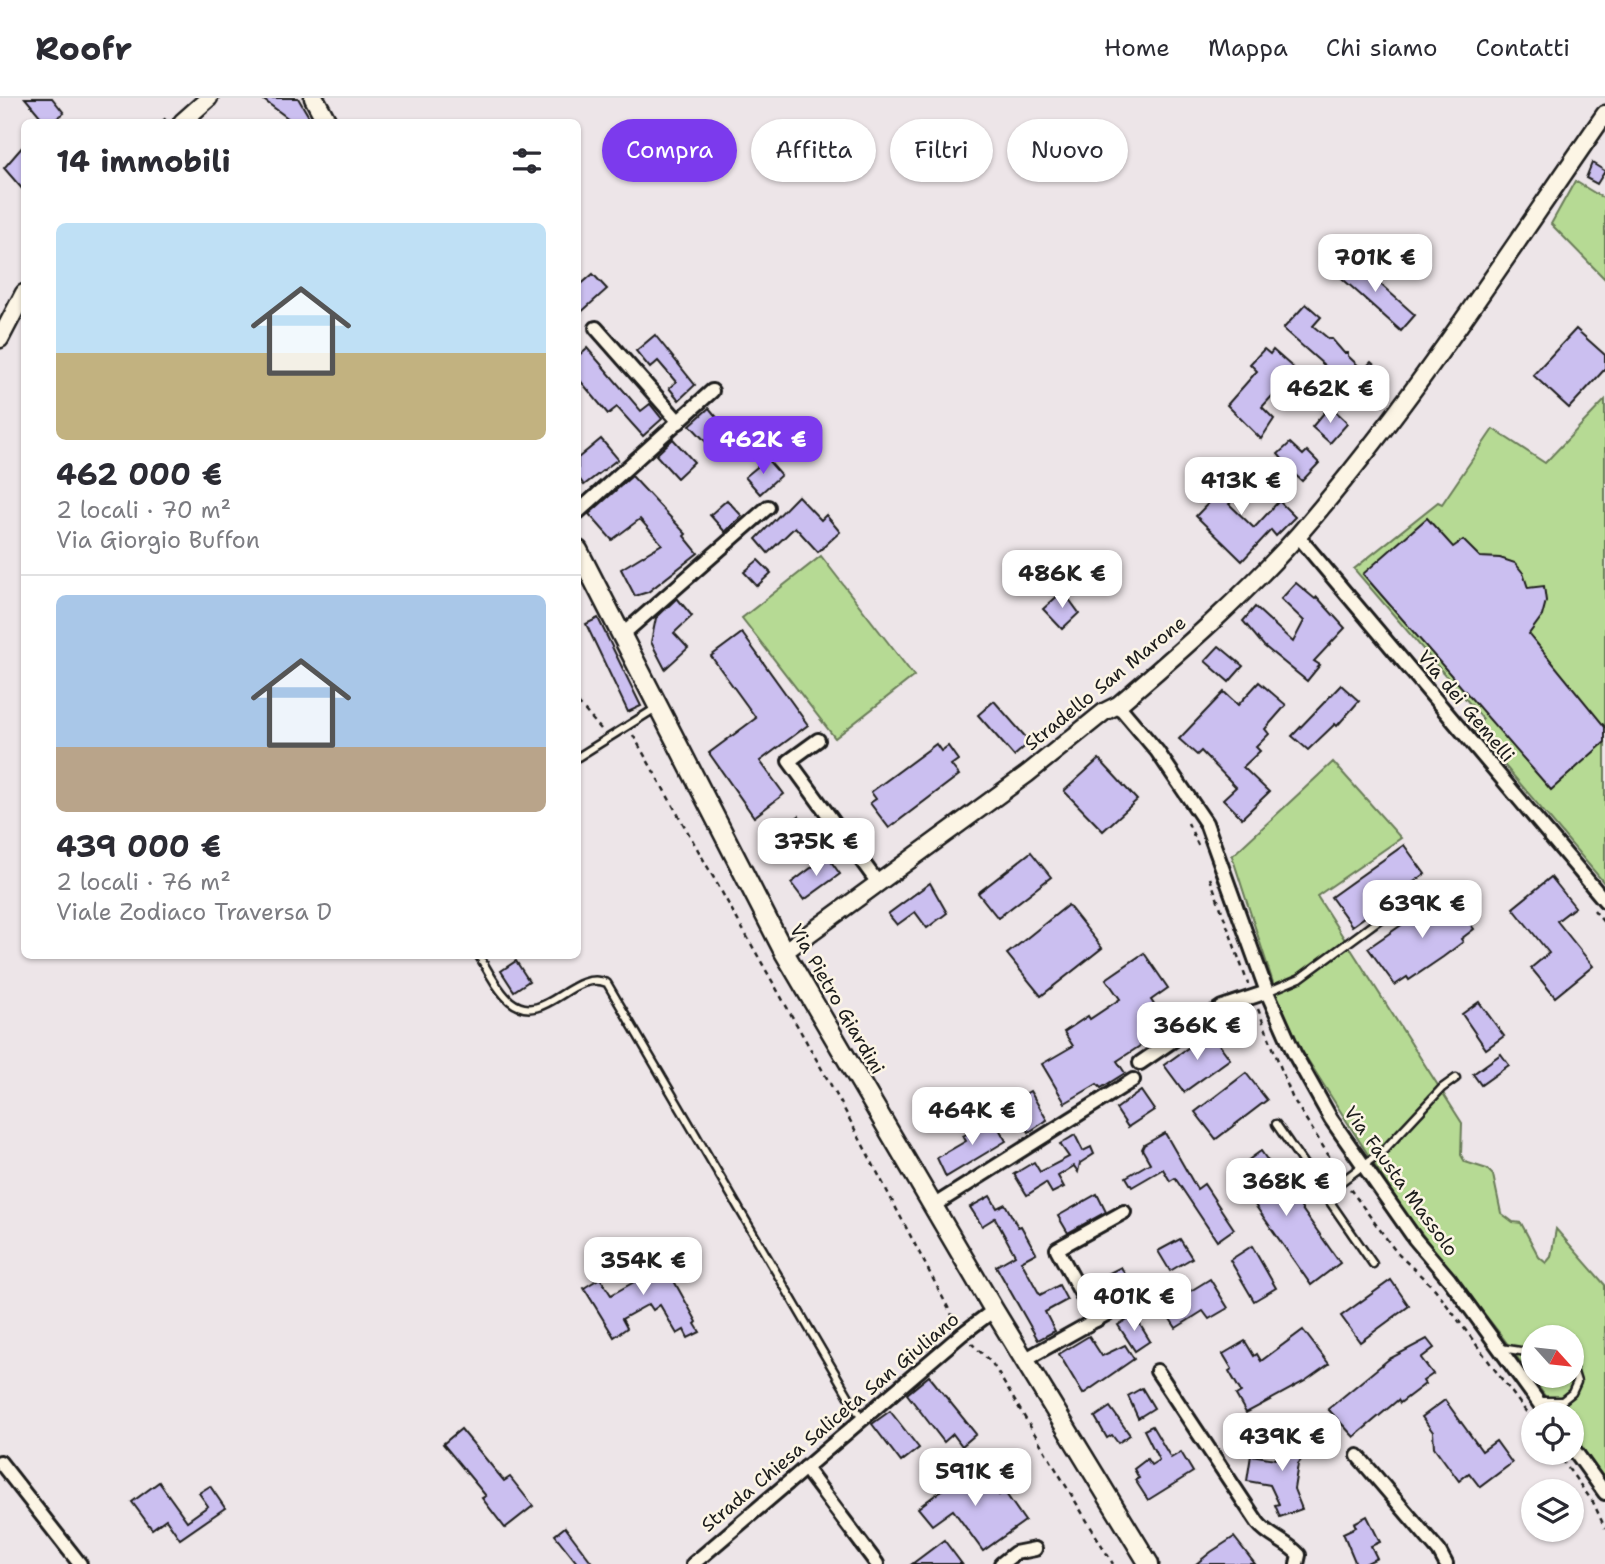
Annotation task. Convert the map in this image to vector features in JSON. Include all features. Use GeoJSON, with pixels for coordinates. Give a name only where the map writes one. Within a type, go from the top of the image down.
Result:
{"type":"FeatureCollection","features":[{"type":"Feature","properties":{"kind":"main road"},"geometry":{"type":"LineString","coordinates":[[314,98],[325,119]]}},
{"type":"Feature","properties":{"kind":"main road","name":"Via Pietro Giardini"},"geometry":{"type":"LineString","coordinates":[[581,556],[784,952],[994,1310],[1149,1564]]}},
{"type":"Feature","properties":{"kind":"street"},"geometry":{"type":"LineString","coordinates":[[185,119],[209,98]]}},
{"type":"Feature","properties":{"kind":"street","name":"Stradello San Marone"},"geometry":{"type":"LineString","coordinates":[[784,952],[1027,775],[1104,712],[1118,705],[1205,629],[1297,536],[1373,444],[1605,114]]}},
{"type":"Feature","properties":{"kind":"street"},"geometry":{"type":"LineString","coordinates":[[0,340],[21,299]]}},
{"type":"Feature","properties":{"kind":"street"},"geometry":{"type":"LineString","coordinates":[[596,328],[679,422]]}},
{"type":"Feature","properties":{"kind":"street"},"geometry":{"type":"LineString","coordinates":[[581,509],[712,391]]}},
{"type":"Feature","properties":{"kind":"street"},"geometry":{"type":"LineString","coordinates":[[622,635],[768,508]]}},
{"type":"Feature","properties":{"kind":"street","name":"Via dei Gemelli"},"geometry":{"type":"LineString","coordinates":[[1297,536],[1605,901]]}},
{"type":"Feature","properties":{"kind":"street","name":"Via Fausta Massolo"},"geometry":{"type":"LineString","coordinates":[[1118,705],[1157,751],[1206,823],[1267,992],[1294,1053],[1331,1119],[1537,1401]]}},
{"type":"Feature","properties":{"kind":"street"},"geometry":{"type":"LineString","coordinates":[[818,740],[789,761],[878,883]]}},
{"type":"Feature","properties":{"kind":"street"},"geometry":{"type":"LineString","coordinates":[[1140,1063],[1210,1014],[1267,992]]}},
{"type":"Feature","properties":{"kind":"street"},"geometry":{"type":"LineString","coordinates":[[933,1206],[1133,1080]]}},
{"type":"Feature","properties":{"kind":"street"},"geometry":{"type":"LineString","coordinates":[[1096,1320],[1057,1249],[1124,1212]]}},
{"type":"Feature","properties":{"kind":"street"},"geometry":{"type":"LineString","coordinates":[[1024,1360],[1153,1288]]}},
{"type":"Feature","properties":{"kind":"street","name":"Strada Chiesa Saliceta San Giuliano"},"geometry":{"type":"LineString","coordinates":[[692,1564],[962,1334],[994,1310]]}},
{"type":"Feature","properties":{"kind":"street"},"geometry":{"type":"LineString","coordinates":[[1157,1371],[1258,1523],[1264,1530],[1295,1550],[1299,1555],[1297,1564]]}},
{"type":"Feature","properties":{"kind":"street"},"geometry":{"type":"LineString","coordinates":[[1359,1456],[1439,1551],[1446,1564]]}},
{"type":"Feature","properties":{"kind":"street"},"geometry":{"type":"LineString","coordinates":[[0,1462],[80,1564]]}},
{"type":"Feature","properties":{"kind":"street"},"geometry":{"type":"LineString","coordinates":[[1584,1464],[1605,1493]]}},
{"type":"Feature","properties":{"kind":"street"},"geometry":{"type":"LineString","coordinates":[[805,1468],[877,1564]]}},
{"type":"Feature","properties":{"kind":"street"},"geometry":{"type":"LineString","coordinates":[[1000,1564],[1016,1553],[1035,1549]]}},
{"type":"Feature","properties":{"kind":"lane"},"geometry":{"type":"LineString","coordinates":[[581,755],[658,706]]}},
{"type":"Feature","properties":{"kind":"lane"},"geometry":{"type":"LineString","coordinates":[[1267,992],[1300,978],[1417,892]]}},
{"type":"Feature","properties":{"kind":"lane"},"geometry":{"type":"LineString","coordinates":[[481,959],[511,1002],[523,1008],[535,1009],[586,981],[599,980],[607,983],[862,1419]]}},
{"type":"Feature","properties":{"kind":"lane"},"geometry":{"type":"LineString","coordinates":[[1325,1194],[1385,1149],[1441,1088],[1456,1078]]}},
{"type":"Feature","properties":{"kind":"lane"},"geometry":{"type":"LineString","coordinates":[[1276,1124],[1373,1264]]}},
{"type":"Feature","properties":{"kind":"lane"},"geometry":{"type":"LineString","coordinates":[[1499,1347],[1521,1351]]}},
{"type":"Feature","properties":{"kind":"lane"},"geometry":{"type":"LineString","coordinates":[[1537,1401],[1562,1401],[1574,1388]]}},
{"type":"Feature","properties":{"kind":"path"},"geometry":{"type":"LineString","coordinates":[[581,706],[605,733]]}},
{"type":"Feature","properties":{"kind":"path"},"geometry":{"type":"LineString","coordinates":[[628,724],[841,1103],[962,1334],[992,1363],[1113,1564]]}},
{"type":"Feature","properties":{"kind":"path"},"geometry":{"type":"LineString","coordinates":[[1566,1465],[1593,1502],[1605,1528]]}},
{"type":"Feature","properties":{"kind":"green space"},"geometry":{"type":"Polygon","coordinates":[[[1575,181],[1603,198],[1605,196],[1605,279],[1551,224],[1575,181]]]}},
{"type":"Feature","properties":{"kind":"green space"},"geometry":{"type":"Polygon","coordinates":[[[1605,400],[1605,884],[1473,728],[1483,719],[1354,569],[1438,502],[1442,504],[1493,429],[1545,463],[1605,400]]]}},
{"type":"Feature","properties":{"kind":"green space"},"geometry":{"type":"Polygon","coordinates":[[[821,556],[914,676],[835,738],[742,618],[821,556]]]}},
{"type":"Feature","properties":{"kind":"green space"},"geometry":{"type":"Polygon","coordinates":[[[1333,762],[1401,838],[1317,896],[1462,1123],[1461,1155],[1465,1162],[1487,1169],[1493,1175],[1501,1213],[1513,1222],[1521,1223],[1539,1257],[1546,1263],[1551,1257],[1556,1229],[1605,1285],[1605,1480],[1584,1450],[1584,1402],[1549,1402],[1539,1388],[1584,1388],[1584,1325],[1521,1325],[1521,1363],[1404,1211],[1288,1029],[1232,856],[1333,762]]]}},
{"type":"Feature","properties":{"kind":"building"},"geometry":{"type":"Polygon","coordinates":[[[25,98],[52,98],[64,113],[56,119],[42,119],[25,98]]]}},
{"type":"Feature","properties":{"kind":"building"},"geometry":{"type":"Polygon","coordinates":[[[261,98],[298,98],[310,119],[289,119],[261,98]]]}},
{"type":"Feature","properties":{"kind":"building"},"geometry":{"type":"Polygon","coordinates":[[[21,148],[21,188],[4,168],[21,148]]]}},
{"type":"Feature","properties":{"kind":"building"},"geometry":{"type":"Polygon","coordinates":[[[1592,163],[1605,171],[1597,184],[1586,178],[1592,163]]]}},
{"type":"Feature","properties":{"kind":"building"},"geometry":{"type":"Polygon","coordinates":[[[1350,257],[1415,315],[1401,331],[1336,273],[1350,257]]]}},
{"type":"Feature","properties":{"kind":"building"},"geometry":{"type":"Polygon","coordinates":[[[593,274],[607,289],[581,312],[581,284],[593,274]]]}},
{"type":"Feature","properties":{"kind":"building"},"geometry":{"type":"Polygon","coordinates":[[[1306,304],[1321,317],[1313,326],[1332,339],[1344,353],[1348,353],[1363,370],[1371,362],[1387,376],[1384,384],[1365,401],[1283,329],[1306,304]]]}},
{"type":"Feature","properties":{"kind":"building"},"geometry":{"type":"Polygon","coordinates":[[[1576,329],[1605,355],[1605,369],[1569,408],[1533,375],[1576,329]]]}},
{"type":"Feature","properties":{"kind":"building"},"geometry":{"type":"Polygon","coordinates":[[[655,335],[695,385],[679,400],[669,388],[676,382],[658,361],[650,368],[636,351],[655,335]]]}},
{"type":"Feature","properties":{"kind":"building"},"geometry":{"type":"Polygon","coordinates":[[[587,348],[641,411],[650,404],[662,419],[643,436],[617,407],[608,414],[581,382],[581,353],[587,348]]]}},
{"type":"Feature","properties":{"kind":"building"},"geometry":{"type":"Polygon","coordinates":[[[1264,349],[1270,354],[1273,350],[1314,386],[1297,406],[1291,401],[1287,405],[1274,394],[1262,407],[1274,419],[1261,439],[1227,405],[1257,371],[1250,364],[1264,349]]]}},
{"type":"Feature","properties":{"kind":"building"},"geometry":{"type":"Polygon","coordinates":[[[1330,406],[1347,424],[1330,443],[1312,427],[1330,406]]]}},
{"type":"Feature","properties":{"kind":"building"},"geometry":{"type":"Polygon","coordinates":[[[709,408],[725,427],[708,444],[690,425],[709,408]]]}},
{"type":"Feature","properties":{"kind":"building"},"geometry":{"type":"Polygon","coordinates":[[[601,439],[618,459],[584,485],[581,481],[581,456],[601,439]]]}},
{"type":"Feature","properties":{"kind":"building"},"geometry":{"type":"Polygon","coordinates":[[[673,439],[694,462],[677,478],[656,455],[673,439]]]}},
{"type":"Feature","properties":{"kind":"building"},"geometry":{"type":"Polygon","coordinates":[[[1290,443],[1303,455],[1307,451],[1319,463],[1302,481],[1281,462],[1283,460],[1278,454],[1290,443]]]}},
{"type":"Feature","properties":{"kind":"building"},"geometry":{"type":"Polygon","coordinates":[[[767,459],[781,475],[760,494],[745,477],[767,459]]]}},
{"type":"Feature","properties":{"kind":"building"},"geometry":{"type":"Polygon","coordinates":[[[1250,460],[1261,470],[1229,504],[1254,528],[1279,501],[1295,517],[1276,536],[1271,530],[1242,561],[1196,516],[1250,460]]]}},
{"type":"Feature","properties":{"kind":"building"},"geometry":{"type":"Polygon","coordinates":[[[632,476],[686,534],[684,536],[698,553],[648,592],[635,596],[621,569],[662,544],[640,519],[612,540],[589,514],[632,476]]]}},
{"type":"Feature","properties":{"kind":"building"},"geometry":{"type":"Polygon","coordinates":[[[798,496],[821,520],[826,515],[840,532],[818,552],[795,527],[768,553],[756,539],[798,496]]]}},
{"type":"Feature","properties":{"kind":"building"},"geometry":{"type":"Polygon","coordinates":[[[727,500],[742,516],[725,532],[710,515],[727,500]]]}},
{"type":"Feature","properties":{"kind":"building"},"geometry":{"type":"Polygon","coordinates":[[[1427,518],[1453,547],[1463,540],[1480,557],[1500,558],[1515,563],[1523,573],[1528,588],[1544,586],[1546,601],[1542,616],[1529,634],[1605,727],[1605,742],[1551,790],[1363,574],[1427,518]]]}},
{"type":"Feature","properties":{"kind":"building"},"geometry":{"type":"Polygon","coordinates":[[[758,560],[771,573],[757,586],[744,572],[758,560]]]}},
{"type":"Feature","properties":{"kind":"building"},"geometry":{"type":"Polygon","coordinates":[[[1296,583],[1315,599],[1317,597],[1345,628],[1314,661],[1320,665],[1307,681],[1264,646],[1243,621],[1255,607],[1293,642],[1304,621],[1281,599],[1296,583]]]}},
{"type":"Feature","properties":{"kind":"building"},"geometry":{"type":"Polygon","coordinates":[[[1063,591],[1079,613],[1062,629],[1043,609],[1063,591]]]}},
{"type":"Feature","properties":{"kind":"building"},"geometry":{"type":"Polygon","coordinates":[[[677,598],[692,616],[674,633],[688,648],[665,669],[651,642],[656,618],[677,598]]]}},
{"type":"Feature","properties":{"kind":"building"},"geometry":{"type":"Polygon","coordinates":[[[598,618],[641,706],[628,712],[586,624],[598,618]]]}},
{"type":"Feature","properties":{"kind":"building"},"geometry":{"type":"Polygon","coordinates":[[[742,633],[808,725],[760,761],[784,794],[754,817],[709,753],[756,718],[711,656],[742,633]]]}},
{"type":"Feature","properties":{"kind":"building"},"geometry":{"type":"Polygon","coordinates":[[[1219,646],[1243,666],[1229,682],[1205,661],[1219,646]]]}},
{"type":"Feature","properties":{"kind":"building"},"geometry":{"type":"Polygon","coordinates":[[[1259,682],[1286,705],[1265,729],[1269,734],[1256,747],[1260,751],[1243,767],[1269,792],[1242,818],[1223,799],[1236,787],[1201,751],[1197,755],[1179,739],[1224,692],[1238,705],[1259,682]]]}},
{"type":"Feature","properties":{"kind":"building"},"geometry":{"type":"Polygon","coordinates":[[[1341,685],[1359,701],[1337,726],[1335,724],[1308,750],[1292,736],[1341,685]]]}},
{"type":"Feature","properties":{"kind":"building"},"geometry":{"type":"Polygon","coordinates":[[[994,701],[1030,742],[1014,756],[978,715],[994,701]]]}},
{"type":"Feature","properties":{"kind":"building"},"geometry":{"type":"Polygon","coordinates":[[[936,744],[941,751],[948,746],[958,760],[951,765],[959,775],[889,828],[870,803],[876,799],[871,792],[936,744]]]}},
{"type":"Feature","properties":{"kind":"building"},"geometry":{"type":"Polygon","coordinates":[[[1099,759],[1137,800],[1103,831],[1064,791],[1099,759]]]}},
{"type":"Feature","properties":{"kind":"building"},"geometry":{"type":"Polygon","coordinates":[[[799,816],[811,834],[776,860],[763,842],[799,816]]]}},
{"type":"Feature","properties":{"kind":"building"},"geometry":{"type":"Polygon","coordinates":[[[1404,845],[1425,874],[1352,926],[1331,897],[1404,845]]]}},
{"type":"Feature","properties":{"kind":"building"},"geometry":{"type":"Polygon","coordinates":[[[1031,852],[1051,877],[998,918],[978,893],[1031,852]]]}},
{"type":"Feature","properties":{"kind":"building"},"geometry":{"type":"Polygon","coordinates":[[[827,856],[840,874],[804,900],[791,883],[827,856]]]}},
{"type":"Feature","properties":{"kind":"building"},"geometry":{"type":"Polygon","coordinates":[[[1551,877],[1575,907],[1557,921],[1593,966],[1555,997],[1531,968],[1549,953],[1513,908],[1551,877]]]}},
{"type":"Feature","properties":{"kind":"building"},"geometry":{"type":"Polygon","coordinates":[[[930,883],[947,913],[927,928],[915,912],[897,925],[888,914],[930,883]]]}},
{"type":"Feature","properties":{"kind":"building"},"geometry":{"type":"Polygon","coordinates":[[[1448,893],[1474,929],[1461,939],[1463,942],[1443,957],[1409,980],[1407,977],[1395,985],[1368,948],[1448,893]]]}},
{"type":"Feature","properties":{"kind":"building"},"geometry":{"type":"Polygon","coordinates":[[[1068,905],[1102,948],[1041,996],[1007,954],[1068,905]]]}},
{"type":"Feature","properties":{"kind":"building"},"geometry":{"type":"Polygon","coordinates":[[[1144,953],[1168,988],[1151,1000],[1169,1027],[1117,1061],[1125,1073],[1101,1088],[1097,1084],[1065,1103],[1042,1064],[1073,1046],[1064,1032],[1120,999],[1106,979],[1144,953]]]}},
{"type":"Feature","properties":{"kind":"building"},"geometry":{"type":"Polygon","coordinates":[[[516,961],[529,981],[514,991],[501,971],[516,961]]]}},
{"type":"Feature","properties":{"kind":"building"},"geometry":{"type":"Polygon","coordinates":[[[1479,1002],[1504,1036],[1486,1049],[1462,1014],[1479,1002]]]}},
{"type":"Feature","properties":{"kind":"building"},"geometry":{"type":"Polygon","coordinates":[[[1210,1032],[1230,1059],[1184,1092],[1164,1065],[1210,1032]]]}},
{"type":"Feature","properties":{"kind":"building"},"geometry":{"type":"Polygon","coordinates":[[[1501,1054],[1509,1065],[1481,1085],[1473,1074],[1501,1054]]]}},
{"type":"Feature","properties":{"kind":"building"},"geometry":{"type":"Polygon","coordinates":[[[1246,1073],[1267,1100],[1216,1139],[1195,1112],[1246,1073]]]}},
{"type":"Feature","properties":{"kind":"building"},"geometry":{"type":"Polygon","coordinates":[[[1030,1091],[1047,1120],[1029,1132],[1011,1102],[1030,1091]]]}},
{"type":"Feature","properties":{"kind":"building"},"geometry":{"type":"Polygon","coordinates":[[[1141,1091],[1154,1110],[1128,1127],[1116,1109],[1141,1091]]]}},
{"type":"Feature","properties":{"kind":"building"},"geometry":{"type":"Polygon","coordinates":[[[993,1118],[1006,1141],[946,1177],[937,1158],[966,1141],[963,1136],[993,1118]]]}},
{"type":"Feature","properties":{"kind":"building"},"geometry":{"type":"Polygon","coordinates":[[[1165,1133],[1197,1189],[1204,1184],[1234,1229],[1217,1241],[1175,1178],[1170,1181],[1163,1169],[1132,1187],[1126,1177],[1150,1163],[1142,1149],[1144,1145],[1165,1133]]]}},
{"type":"Feature","properties":{"kind":"building"},"geometry":{"type":"Polygon","coordinates":[[[1075,1135],[1083,1151],[1091,1147],[1094,1154],[1080,1163],[1078,1172],[1074,1166],[1058,1176],[1064,1187],[1052,1193],[1046,1183],[1027,1195],[1014,1174],[1034,1162],[1040,1172],[1069,1157],[1060,1144],[1075,1135]]]}},
{"type":"Feature","properties":{"kind":"building"},"geometry":{"type":"Polygon","coordinates":[[[1261,1151],[1340,1263],[1311,1285],[1232,1172],[1261,1151]]]}},
{"type":"Feature","properties":{"kind":"building"},"geometry":{"type":"Polygon","coordinates":[[[1097,1194],[1106,1212],[1068,1233],[1058,1216],[1097,1194]]]}},
{"type":"Feature","properties":{"kind":"building"},"geometry":{"type":"Polygon","coordinates":[[[990,1196],[997,1208],[1005,1204],[1036,1253],[1021,1261],[1040,1295],[1059,1285],[1067,1300],[1045,1312],[1055,1331],[1038,1340],[996,1266],[1015,1255],[995,1218],[982,1226],[970,1207],[990,1196]]]}},
{"type":"Feature","properties":{"kind":"building"},"geometry":{"type":"Polygon","coordinates":[[[1180,1239],[1192,1258],[1170,1271],[1158,1251],[1180,1239]]]}},
{"type":"Feature","properties":{"kind":"building"},"geometry":{"type":"Polygon","coordinates":[[[1252,1246],[1276,1288],[1254,1301],[1230,1260],[1252,1246]]]}},
{"type":"Feature","properties":{"kind":"building"},"geometry":{"type":"Polygon","coordinates":[[[648,1251],[658,1268],[665,1265],[700,1332],[688,1338],[684,1330],[677,1334],[660,1305],[653,1310],[649,1304],[622,1319],[627,1328],[614,1337],[584,1288],[600,1278],[611,1295],[634,1282],[624,1265],[648,1251]]]}},
{"type":"Feature","properties":{"kind":"building"},"geometry":{"type":"Polygon","coordinates":[[[1121,1267],[1133,1288],[1104,1303],[1092,1282],[1121,1267]]]}},
{"type":"Feature","properties":{"kind":"building"},"geometry":{"type":"Polygon","coordinates":[[[1210,1279],[1228,1308],[1209,1319],[1203,1311],[1176,1328],[1163,1308],[1210,1279]]]}},
{"type":"Feature","properties":{"kind":"building"},"geometry":{"type":"Polygon","coordinates":[[[1391,1280],[1409,1306],[1360,1342],[1341,1316],[1391,1280]]]}},
{"type":"Feature","properties":{"kind":"building"},"geometry":{"type":"Polygon","coordinates":[[[1134,1315],[1150,1341],[1135,1351],[1118,1325],[1134,1315]]]}},
{"type":"Feature","properties":{"kind":"building"},"geometry":{"type":"Polygon","coordinates":[[[1303,1330],[1329,1364],[1305,1381],[1246,1413],[1236,1395],[1241,1392],[1223,1354],[1245,1341],[1254,1356],[1257,1354],[1261,1361],[1303,1330]]]}},
{"type":"Feature","properties":{"kind":"building"},"geometry":{"type":"Polygon","coordinates":[[[1089,1336],[1102,1356],[1125,1345],[1134,1359],[1083,1394],[1059,1354],[1089,1336]]]}},
{"type":"Feature","properties":{"kind":"building"},"geometry":{"type":"Polygon","coordinates":[[[1427,1339],[1434,1348],[1421,1358],[1433,1374],[1423,1381],[1425,1384],[1400,1403],[1398,1400],[1354,1437],[1328,1409],[1389,1359],[1427,1339]]]}},
{"type":"Feature","properties":{"kind":"building"},"geometry":{"type":"Polygon","coordinates":[[[929,1376],[976,1434],[962,1446],[953,1434],[944,1442],[907,1394],[929,1376]]]}},
{"type":"Feature","properties":{"kind":"building"},"geometry":{"type":"Polygon","coordinates":[[[1142,1388],[1154,1408],[1138,1418],[1128,1396],[1142,1388]]]}},
{"type":"Feature","properties":{"kind":"building"},"geometry":{"type":"Polygon","coordinates":[[[1445,1400],[1482,1451],[1496,1441],[1512,1463],[1480,1487],[1469,1473],[1459,1481],[1434,1447],[1433,1432],[1422,1417],[1445,1400]]]}},
{"type":"Feature","properties":{"kind":"building"},"geometry":{"type":"Polygon","coordinates":[[[1110,1407],[1130,1435],[1118,1443],[1112,1435],[1107,1438],[1095,1417],[1110,1407]]]}},
{"type":"Feature","properties":{"kind":"building"},"geometry":{"type":"Polygon","coordinates":[[[890,1411],[919,1448],[901,1462],[872,1424],[890,1411]]]}},
{"type":"Feature","properties":{"kind":"building"},"geometry":{"type":"Polygon","coordinates":[[[1152,1426],[1171,1458],[1181,1452],[1193,1472],[1148,1500],[1135,1480],[1139,1478],[1134,1469],[1147,1459],[1151,1465],[1159,1460],[1144,1430],[1152,1426]]]}},
{"type":"Feature","properties":{"kind":"building"},"geometry":{"type":"Polygon","coordinates":[[[461,1429],[504,1481],[510,1477],[533,1506],[505,1528],[482,1498],[486,1496],[443,1444],[461,1429]]]}},
{"type":"Feature","properties":{"kind":"building"},"geometry":{"type":"Polygon","coordinates":[[[1294,1430],[1313,1444],[1298,1464],[1294,1489],[1302,1509],[1280,1517],[1275,1505],[1279,1504],[1270,1485],[1247,1481],[1251,1455],[1275,1459],[1289,1444],[1285,1442],[1294,1430]]]}},
{"type":"Feature","properties":{"kind":"building"},"geometry":{"type":"Polygon","coordinates":[[[975,1465],[999,1495],[1004,1491],[1025,1521],[983,1551],[953,1510],[932,1525],[918,1508],[975,1465]]]}},
{"type":"Feature","properties":{"kind":"building"},"geometry":{"type":"Polygon","coordinates":[[[159,1482],[187,1521],[208,1506],[199,1493],[210,1486],[225,1508],[180,1539],[166,1519],[152,1529],[132,1502],[159,1482]]]}},
{"type":"Feature","properties":{"kind":"building"},"geometry":{"type":"Polygon","coordinates":[[[1367,1516],[1380,1542],[1371,1546],[1377,1558],[1365,1564],[1356,1564],[1343,1533],[1356,1527],[1354,1523],[1367,1516]]]}},
{"type":"Feature","properties":{"kind":"building"},"geometry":{"type":"Polygon","coordinates":[[[565,1527],[593,1564],[578,1564],[555,1535],[565,1527]]]}},
{"type":"Feature","properties":{"kind":"building"},"geometry":{"type":"Polygon","coordinates":[[[1234,1537],[1255,1564],[1196,1564],[1211,1552],[1234,1537]]]}},
{"type":"Feature","properties":{"kind":"building"},"geometry":{"type":"Polygon","coordinates":[[[944,1540],[962,1564],[912,1564],[944,1540]]]}}]}
